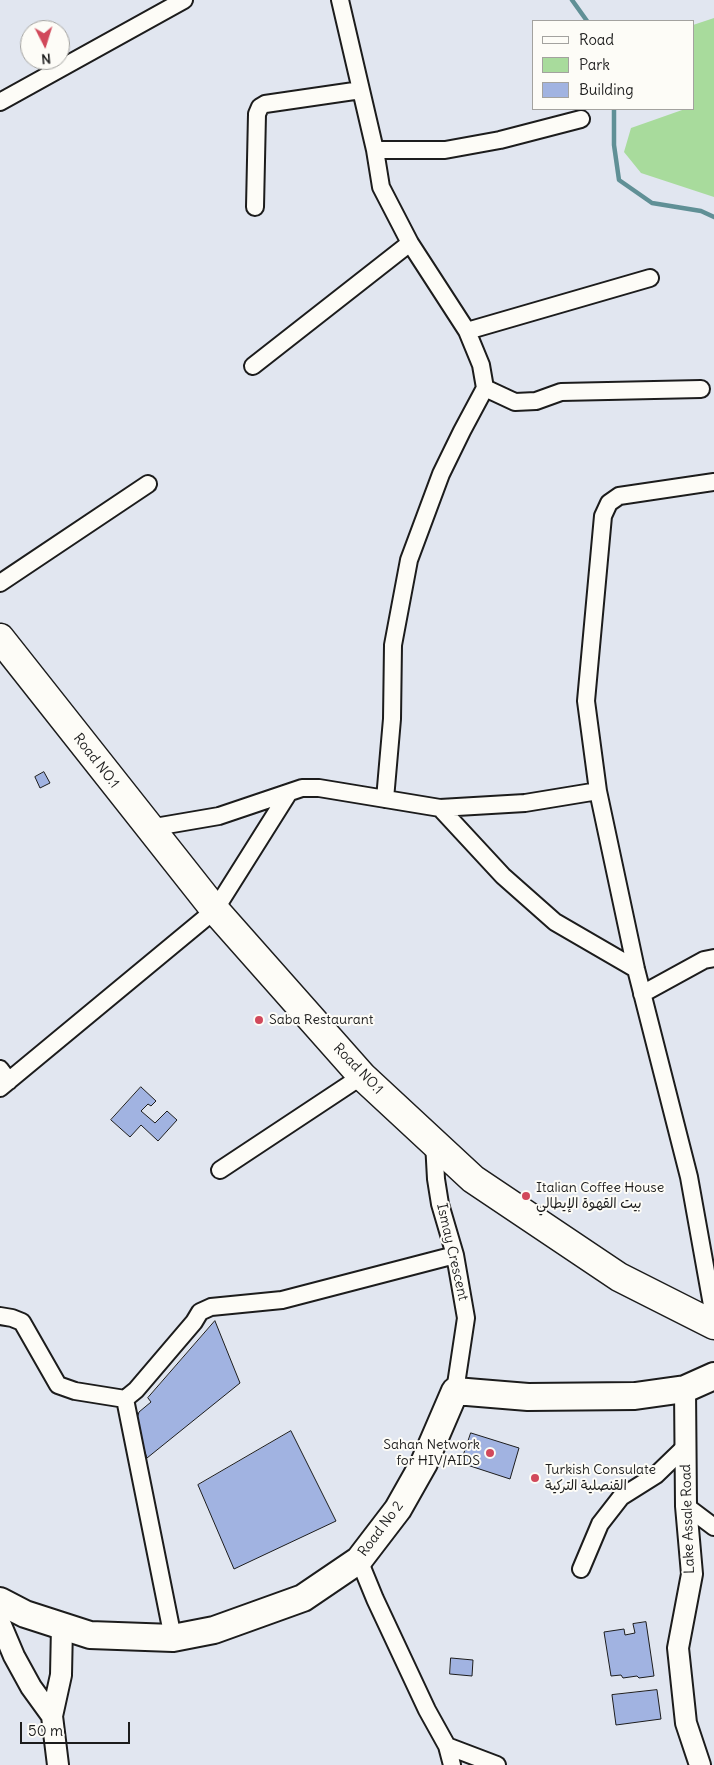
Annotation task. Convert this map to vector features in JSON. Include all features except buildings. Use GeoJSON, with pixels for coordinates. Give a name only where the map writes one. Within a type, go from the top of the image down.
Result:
{"type":"FeatureCollection","features":[{"type":"Feature","properties":{"kind":"highway","name":"Road NO.1"},"geometry":{"type":"LineString","coordinates":[[0,638],[215,910],[362,1076],[473,1179],[619,1277],[714,1325]]}},
{"type":"Feature","properties":{"kind":"main road"},"geometry":{"type":"LineString","coordinates":[[455,1391],[528,1397],[634,1396],[684,1389],[714,1376]]}},
{"type":"Feature","properties":{"kind":"main road","name":"Road No 2"},"geometry":{"type":"LineString","coordinates":[[0,1601],[25,1614],[90,1635],[173,1638],[214,1630],[303,1598],[359,1560],[398,1509],[424,1463],[455,1391]]}},
{"type":"Feature","properties":{"kind":"street"},"geometry":{"type":"LineString","coordinates":[[0,102],[184,0]]}},
{"type":"Feature","properties":{"kind":"street"},"geometry":{"type":"LineString","coordinates":[[340,0],[375,150],[381,187],[410,243],[467,331],[481,365],[485,388],[441,474],[409,560],[393,645],[392,719],[385,799]]}},
{"type":"Feature","properties":{"kind":"street"},"geometry":{"type":"LineString","coordinates":[[255,207],[257,114],[260,107],[265,104],[361,90]]}},
{"type":"Feature","properties":{"kind":"street"},"geometry":{"type":"LineString","coordinates":[[375,150],[445,150],[500,140],[581,119]]}},
{"type":"Feature","properties":{"kind":"street"},"geometry":{"type":"LineString","coordinates":[[253,366],[410,243]]}},
{"type":"Feature","properties":{"kind":"street"},"geometry":{"type":"LineString","coordinates":[[467,331],[650,278]]}},
{"type":"Feature","properties":{"kind":"street"},"geometry":{"type":"LineString","coordinates":[[485,388],[515,402],[536,401],[561,392],[702,389]]}},
{"type":"Feature","properties":{"kind":"street"},"geometry":{"type":"LineString","coordinates":[[714,482],[618,496],[609,503],[603,516],[586,701],[598,791],[636,969],[689,1177],[714,1316]]}},
{"type":"Feature","properties":{"kind":"street"},"geometry":{"type":"LineString","coordinates":[[0,583],[148,484]]}},
{"type":"Feature","properties":{"kind":"street"},"geometry":{"type":"LineString","coordinates":[[149,828],[218,816],[302,788],[319,788],[440,808],[525,803],[598,791]]}},
{"type":"Feature","properties":{"kind":"street"},"geometry":{"type":"LineString","coordinates":[[3,1080],[215,910],[288,794]]}},
{"type":"Feature","properties":{"kind":"street"},"geometry":{"type":"LineString","coordinates":[[440,808],[503,876],[556,922],[636,969]]}},
{"type":"Feature","properties":{"kind":"street"},"geometry":{"type":"LineString","coordinates":[[642,994],[704,960],[714,958]]}},
{"type":"Feature","properties":{"kind":"street"},"geometry":{"type":"LineString","coordinates":[[220,1170],[362,1076]]}},
{"type":"Feature","properties":{"kind":"street","name":"Ismay Crescent"},"geometry":{"type":"LineString","coordinates":[[434,1142],[436,1179],[440,1204],[455,1255],[466,1318],[455,1391]]}},
{"type":"Feature","properties":{"kind":"street"},"geometry":{"type":"LineString","coordinates":[[126,1399],[136,1390],[194,1322],[200,1312],[211,1307],[282,1300],[455,1255]]}},
{"type":"Feature","properties":{"kind":"street"},"geometry":{"type":"LineString","coordinates":[[0,1316],[22,1322],[58,1385],[91,1394],[126,1399]]}},
{"type":"Feature","properties":{"kind":"street","name":"Lake Assale Road"},"geometry":{"type":"LineString","coordinates":[[684,1389],[686,1506],[692,1574],[678,1648],[686,1723],[700,1765]]}},
{"type":"Feature","properties":{"kind":"street"},"geometry":{"type":"LineString","coordinates":[[126,1399],[173,1638]]}},
{"type":"Feature","properties":{"kind":"street"},"geometry":{"type":"LineString","coordinates":[[582,1569],[600,1524],[621,1497],[656,1475],[685,1447]]}},
{"type":"Feature","properties":{"kind":"street"},"geometry":{"type":"LineString","coordinates":[[686,1506],[714,1527]]}},
{"type":"Feature","properties":{"kind":"street"},"geometry":{"type":"LineString","coordinates":[[359,1560],[375,1599],[427,1710],[447,1746],[452,1765]]}},
{"type":"Feature","properties":{"kind":"street"},"geometry":{"type":"LineString","coordinates":[[0,1624],[14,1656],[31,1687],[52,1716]]}},
{"type":"Feature","properties":{"kind":"street"},"geometry":{"type":"LineString","coordinates":[[58,1765],[52,1716],[60,1675],[62,1626]]}},
{"type":"Feature","properties":{"kind":"street"},"geometry":{"type":"LineString","coordinates":[[447,1746],[497,1765]]}},
{"type":"Feature","properties":{"kind":"green space"},"geometry":{"type":"Polygon","coordinates":[[[714,18],[714,197],[641,173],[624,152],[631,128],[682,110],[694,110],[694,25],[714,18]]]}},
{"type":"Feature","properties":{"kind":"waterway"},"geometry":{"type":"LineString","coordinates":[[572,0],[586,20]]}},
{"type":"Feature","properties":{"kind":"waterway"},"geometry":{"type":"LineString","coordinates":[[614,110],[614,145],[619,180],[652,203],[701,211],[714,217]]}},
{"type":"Feature","properties":{"kind":"place","name":"Saba Restaurant"},"geometry":{"type":"Point","coordinates":[259,1020]}},
{"type":"Feature","properties":{"kind":"place","name":"Italian Coffee House بيت القهوة الإيطالي"},"geometry":{"type":"Point","coordinates":[526,1196]}},
{"type":"Feature","properties":{"kind":"place","name":"Sahan Network for HIV/AIDS"},"geometry":{"type":"Point","coordinates":[490,1453]}},
{"type":"Feature","properties":{"kind":"place","name":"Turkish Consulate القنصلية التركية"},"geometry":{"type":"Point","coordinates":[535,1478]}}]}
